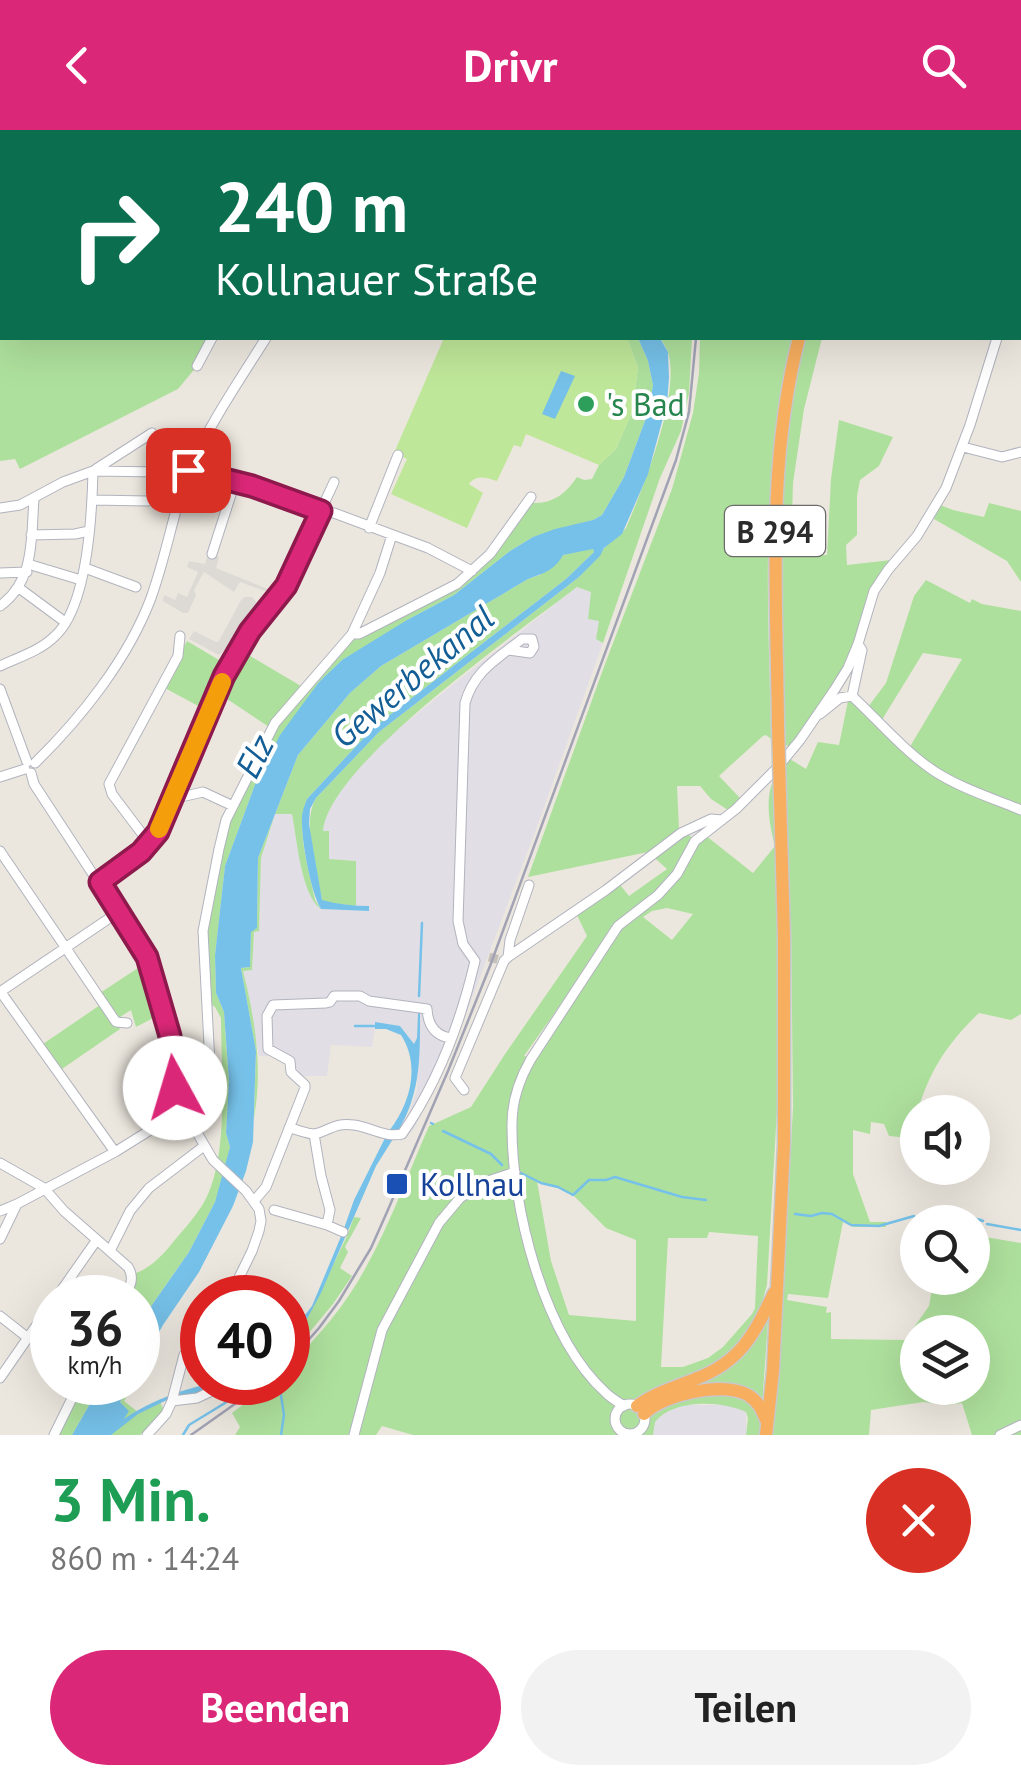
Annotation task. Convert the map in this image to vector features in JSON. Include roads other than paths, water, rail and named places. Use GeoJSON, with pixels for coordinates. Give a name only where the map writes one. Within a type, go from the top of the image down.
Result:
{"type":"FeatureCollection","features":[{"type":"Feature","properties":{"kind":"highway","name":"B 294"},"geometry":{"type":"LineString","coordinates":[[766,1429],[773,1370],[784,1112],[776,488],[799,340]]}},
{"type":"Feature","properties":{"kind":"highway"},"geometry":{"type":"LineString","coordinates":[[636,1421],[658,1393],[731,1360],[752,1336],[777,1286]]}},
{"type":"Feature","properties":{"kind":"highway"},"geometry":{"type":"LineString","coordinates":[[636,1421],[660,1402],[689,1392],[730,1391],[752,1398],[760,1406],[766,1429]]}},
{"type":"Feature","properties":{"kind":"street"},"geometry":{"type":"LineString","coordinates":[[197,366],[211,340]]}},
{"type":"Feature","properties":{"kind":"street"},"geometry":{"type":"LineString","coordinates":[[0,776],[29,767],[105,681],[131,642],[153,593],[187,474],[200,445],[265,340]]}},
{"type":"Feature","properties":{"kind":"street"},"geometry":{"type":"LineString","coordinates":[[636,1421],[585,1369],[548,1303],[535,1270],[515,1172],[512,1122],[520,1082],[618,926],[658,896],[695,842],[752,795],[777,768],[848,668],[874,591],[928,520],[946,488],[996,340]]}},
{"type":"Feature","properties":{"kind":"street"},"geometry":{"type":"LineString","coordinates":[[0,508],[20,505],[93,471],[152,433]]}},
{"type":"Feature","properties":{"kind":"street"},"geometry":{"type":"LineString","coordinates":[[162,472],[173,468],[200,445]]}},
{"type":"Feature","properties":{"kind":"street"},"geometry":{"type":"LineString","coordinates":[[962,447],[1002,456],[1021,452]]}},
{"type":"Feature","properties":{"kind":"street"},"geometry":{"type":"LineString","coordinates":[[370,528],[398,455]]}},
{"type":"Feature","properties":{"kind":"street"},"geometry":{"type":"LineString","coordinates":[[116,456],[126,471]]}},
{"type":"Feature","properties":{"kind":"street"},"geometry":{"type":"LineString","coordinates":[[173,468],[187,474]]}},
{"type":"Feature","properties":{"kind":"street"},"geometry":{"type":"LineString","coordinates":[[93,471],[202,472],[334,513],[428,548],[472,571]]}},
{"type":"Feature","properties":{"kind":"street"},"geometry":{"type":"LineString","coordinates":[[0,666],[46,644],[66,622],[85,568],[93,471]]}},
{"type":"Feature","properties":{"kind":"street"},"geometry":{"type":"LineString","coordinates":[[212,554],[235,482]]}},
{"type":"Feature","properties":{"kind":"street"},"geometry":{"type":"LineString","coordinates":[[100,882],[158,832],[224,676],[250,631],[286,586],[334,482]]}},
{"type":"Feature","properties":{"kind":"street"},"geometry":{"type":"LineString","coordinates":[[352,634],[359,634],[457,584],[490,554],[531,498]]}},
{"type":"Feature","properties":{"kind":"street"},"geometry":{"type":"LineString","coordinates":[[0,606],[19,588],[28,568],[34,499]]}},
{"type":"Feature","properties":{"kind":"street"},"geometry":{"type":"LineString","coordinates":[[92,500],[148,502]]}},
{"type":"Feature","properties":{"kind":"street"},"geometry":{"type":"LineString","coordinates":[[31,534],[88,531]]}},
{"type":"Feature","properties":{"kind":"street"},"geometry":{"type":"LineString","coordinates":[[192,1124],[208,1104],[211,1083],[203,931],[218,849],[233,806],[274,724],[352,634],[380,574],[392,535]]}},
{"type":"Feature","properties":{"kind":"street"},"geometry":{"type":"LineString","coordinates":[[0,573],[28,568],[82,580]]}},
{"type":"Feature","properties":{"kind":"street"},"geometry":{"type":"LineString","coordinates":[[85,568],[136,587]]}},
{"type":"Feature","properties":{"kind":"street"},"geometry":{"type":"LineString","coordinates":[[19,588],[66,622]]}},
{"type":"Feature","properties":{"kind":"street"},"geometry":{"type":"LineString","coordinates":[[148,843],[112,794],[109,784],[178,656],[180,636]]}},
{"type":"Feature","properties":{"kind":"street"},"geometry":{"type":"LineString","coordinates":[[852,696],[862,650],[858,644]]}},
{"type":"Feature","properties":{"kind":"street"},"geometry":{"type":"LineString","coordinates":[[476,961],[464,944],[458,921],[465,703],[474,679],[508,650]]}},
{"type":"Feature","properties":{"kind":"street"},"geometry":{"type":"LineString","coordinates":[[0,689],[34,784],[147,957],[170,1036],[171,1072],[184,1109],[214,1160],[254,1200],[260,1214],[260,1232],[240,1275]]}},
{"type":"Feature","properties":{"kind":"street"},"geometry":{"type":"LineString","coordinates":[[817,715],[840,698],[852,696]]}},
{"type":"Feature","properties":{"kind":"street"},"geometry":{"type":"LineString","coordinates":[[852,696],[931,769],[950,781],[1021,810]]}},
{"type":"Feature","properties":{"kind":"street"},"geometry":{"type":"LineString","coordinates":[[172,799],[203,792],[233,806]]}},
{"type":"Feature","properties":{"kind":"street"},"geometry":{"type":"LineString","coordinates":[[464,1090],[455,1078],[504,961],[666,843],[704,821],[722,820]]}},
{"type":"Feature","properties":{"kind":"street"},"geometry":{"type":"LineString","coordinates":[[0,850],[116,1022],[126,1022]]}},
{"type":"Feature","properties":{"kind":"street"},"geometry":{"type":"LineString","coordinates":[[508,957],[510,940],[530,885]]}},
{"type":"Feature","properties":{"kind":"street"},"geometry":{"type":"LineString","coordinates":[[115,1152],[0,991],[120,911]]}},
{"type":"Feature","properties":{"kind":"street"},"geometry":{"type":"LineString","coordinates":[[476,961],[489,957]]}},
{"type":"Feature","properties":{"kind":"street"},"geometry":{"type":"LineString","coordinates":[[290,1128],[314,1134],[330,1126],[350,1124],[391,1136],[402,1134],[451,1038],[476,961]]}},
{"type":"Feature","properties":{"kind":"street"},"geometry":{"type":"LineString","coordinates":[[254,1200],[266,1188],[305,1085],[291,1072],[290,1060],[268,1050],[268,1016],[273,1005],[326,1004],[334,996],[360,996],[369,1001],[426,1009],[431,1026],[442,1037],[451,1038]]}},
{"type":"Feature","properties":{"kind":"street"},"geometry":{"type":"LineString","coordinates":[[0,1211],[115,1152],[184,1109]]}},
{"type":"Feature","properties":{"kind":"street"},"geometry":{"type":"LineString","coordinates":[[314,1134],[330,1210],[327,1225]]}},
{"type":"Feature","properties":{"kind":"street"},"geometry":{"type":"LineString","coordinates":[[110,1251],[130,1211],[148,1188],[204,1146]]}},
{"type":"Feature","properties":{"kind":"street"},"geometry":{"type":"LineString","coordinates":[[0,1163],[44,1188],[132,1275]]}},
{"type":"Feature","properties":{"kind":"street"},"geometry":{"type":"LineString","coordinates":[[354,1435],[382,1330],[439,1223],[460,1198],[515,1172]]}},
{"type":"Feature","properties":{"kind":"street"},"geometry":{"type":"LineString","coordinates":[[0,1239],[17,1204]]}},
{"type":"Feature","properties":{"kind":"street"},"geometry":{"type":"LineString","coordinates":[[274,1210],[343,1232]]}},
{"type":"Feature","properties":{"kind":"street"},"geometry":{"type":"LineString","coordinates":[[72,1275],[96,1241]]}},
{"type":"Feature","properties":{"kind":"street"},"geometry":{"type":"LineString","coordinates":[[0,1316],[28,1338]]}},
{"type":"Feature","properties":{"kind":"street"},"geometry":{"type":"LineString","coordinates":[[0,1378],[30,1335]]}},
{"type":"Feature","properties":{"kind":"street"},"geometry":{"type":"LineString","coordinates":[[147,1435],[166,1414],[180,1370]]}},
{"type":"Feature","properties":{"kind":"street"},"geometry":{"type":"LineString","coordinates":[[172,1401],[180,1400]]}},
{"type":"Feature","properties":{"kind":"street"},"geometry":{"type":"LineString","coordinates":[[54,1435],[69,1405]]}},
{"type":"Feature","properties":{"kind":"street"},"geometry":{"type":"LineString","coordinates":[[618,1432],[636,1421]]}},
{"type":"Feature","properties":{"kind":"street"},"geometry":{"type":"LineString","coordinates":[[618,1432],[636,1421]]}},
{"type":"Feature","properties":{"kind":"street"},"geometry":{"type":"LineString","coordinates":[[1000,1435],[1021,1425]]}},
{"type":"Feature","properties":{"kind":"water"},"geometry":{"type":"Polygon","coordinates":[[[639,340],[661,340],[668,352],[667,403],[648,474],[622,534],[579,577],[379,732],[310,809],[322,900],[369,906],[369,911],[321,909],[317,902],[304,843],[302,817],[307,799],[373,728],[566,579],[593,549],[563,555],[548,570],[381,666],[350,693],[298,755],[258,858],[257,928],[251,932],[250,967],[241,968],[256,1051],[253,1142],[233,1206],[197,1275],[180,1275],[180,1300],[160,1330],[160,1294],[189,1252],[215,1202],[230,1147],[226,1133],[229,1081],[224,1012],[216,993],[215,955],[225,866],[256,782],[280,735],[319,682],[342,660],[454,595],[533,537],[602,515],[624,477],[649,410],[653,385],[639,340]]]}},
{"type":"Feature","properties":{"kind":"water"},"geometry":{"type":"Polygon","coordinates":[[[561,371],[575,376],[555,419],[542,414],[561,371]]]}},
{"type":"Feature","properties":{"kind":"water"},"geometry":{"type":"Polygon","coordinates":[[[418,1013],[420,1044],[415,1088],[398,1131],[389,1131],[407,1097],[411,1059],[401,1035],[375,1029],[375,1022],[400,1026],[414,1044],[418,1013]]]}},
{"type":"Feature","properties":{"kind":"water"},"geometry":{"type":"Polygon","coordinates":[[[385,1138],[393,1139],[376,1166],[310,1313],[310,1309],[354,1200],[385,1138]]]}},
{"type":"Feature","properties":{"kind":"water"},"geometry":{"type":"Polygon","coordinates":[[[180,1392],[180,1397],[160,1403],[160,1400],[180,1392]]]}},
{"type":"Feature","properties":{"kind":"water"},"geometry":{"type":"Polygon","coordinates":[[[89,1405],[123,1405],[129,1411],[124,1419],[148,1405],[157,1405],[111,1435],[72,1435],[89,1405]]]}},
{"type":"Feature","properties":{"kind":"waterway","name":"Gewerbekanal"},"geometry":{"type":"LineString","coordinates":[[419,996],[422,923]]}},
{"type":"Feature","properties":{"kind":"waterway","name":"Gewerbekanal"},"geometry":{"type":"LineString","coordinates":[[355,1026],[374,1026]]}},
{"type":"Feature","properties":{"kind":"waterway"},"geometry":{"type":"LineString","coordinates":[[443,1131],[491,1154],[502,1165]]}},
{"type":"Feature","properties":{"kind":"waterway"},"geometry":{"type":"LineString","coordinates":[[521,1173],[573,1195],[589,1180],[615,1177],[706,1200]]}},
{"type":"Feature","properties":{"kind":"waterway"},"geometry":{"type":"LineString","coordinates":[[795,1214],[832,1214],[851,1225],[879,1226],[900,1220]]}},
{"type":"Feature","properties":{"kind":"waterway"},"geometry":{"type":"LineString","coordinates":[[990,1225],[1021,1230]]}},
{"type":"Feature","properties":{"kind":"waterway","name":"Gewerbekanal"},"geometry":{"type":"LineString","coordinates":[[183,1435],[189,1425],[222,1405]]}},
{"type":"Feature","properties":{"kind":"waterway"},"geometry":{"type":"LineString","coordinates":[[281,1435],[282,1405]]}},
{"type":"Feature","properties":{"kind":"tunnel"},"geometry":{"type":"LineString","coordinates":[[489,957],[504,961]]}},
{"type":"Feature","properties":{"kind":"railway"},"geometry":{"type":"LineString","coordinates":[[310,1338],[339,1301],[371,1248],[490,966],[676,460],[689,412],[696,340]]}},
{"type":"Feature","properties":{"kind":"railway"},"geometry":{"type":"LineString","coordinates":[[191,1435],[233,1405]]}},
{"type":"Feature","properties":{"kind":"place","name":"'s Bad"},"geometry":{"type":"Point","coordinates":[586,404]}},
{"type":"Feature","properties":{"kind":"place","name":"Kollnau"},"geometry":{"type":"Point","coordinates":[397,1184]}},
{"type":"Feature","properties":{"kind":"water label","name":"Elz"},"geometry":{"type":"Point","coordinates":[254,756]}}]}
